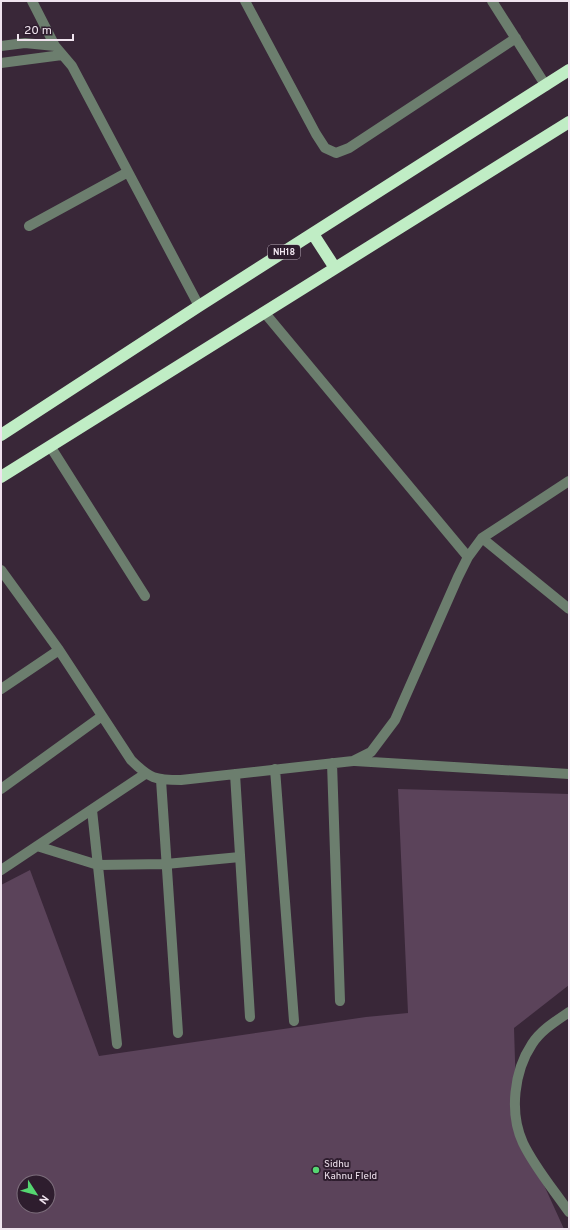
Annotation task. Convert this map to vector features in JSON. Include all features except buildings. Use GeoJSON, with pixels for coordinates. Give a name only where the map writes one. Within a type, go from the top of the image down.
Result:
{"type":"FeatureCollection","features":[{"type":"Feature","properties":{"kind":"highway","name":"NH18"},"geometry":{"type":"LineString","coordinates":[[1,435],[199,306],[569,70]]}},
{"type":"Feature","properties":{"kind":"highway"},"geometry":{"type":"LineString","coordinates":[[1,477],[569,122]]}},
{"type":"Feature","properties":{"kind":"highway"},"geometry":{"type":"LineString","coordinates":[[313,234],[335,268]]}},
{"type":"Feature","properties":{"kind":"street"},"geometry":{"type":"LineString","coordinates":[[32,1],[55,46],[72,66],[199,306]]}},
{"type":"Feature","properties":{"kind":"street"},"geometry":{"type":"LineString","coordinates":[[245,1],[316,134],[325,148],[336,153],[349,148],[516,38]]}},
{"type":"Feature","properties":{"kind":"street"},"geometry":{"type":"LineString","coordinates":[[492,1],[546,86]]}},
{"type":"Feature","properties":{"kind":"street"},"geometry":{"type":"LineString","coordinates":[[1,46],[25,43],[55,46]]}},
{"type":"Feature","properties":{"kind":"street"},"geometry":{"type":"LineString","coordinates":[[1,63],[62,55]]}},
{"type":"Feature","properties":{"kind":"street"},"geometry":{"type":"LineString","coordinates":[[30,226],[128,172]]}},
{"type":"Feature","properties":{"kind":"street"},"geometry":{"type":"LineString","coordinates":[[264,312],[468,557]]}},
{"type":"Feature","properties":{"kind":"street"},"geometry":{"type":"LineString","coordinates":[[50,446],[145,596]]}},
{"type":"Feature","properties":{"kind":"street"},"geometry":{"type":"LineString","coordinates":[[353,760],[371,752],[395,720],[468,557],[482,538],[569,481]]}},
{"type":"Feature","properties":{"kind":"street"},"geometry":{"type":"LineString","coordinates":[[482,538],[569,609]]}},
{"type":"Feature","properties":{"kind":"street"},"geometry":{"type":"LineString","coordinates":[[1,570],[59,650],[132,760],[146,774],[161,780],[181,780],[353,760],[569,774]]}},
{"type":"Feature","properties":{"kind":"street"},"geometry":{"type":"LineString","coordinates":[[1,689],[59,650]]}},
{"type":"Feature","properties":{"kind":"street"},"geometry":{"type":"LineString","coordinates":[[1,789],[102,716]]}},
{"type":"Feature","properties":{"kind":"street"},"geometry":{"type":"LineString","coordinates":[[332,763],[340,1001]]}},
{"type":"Feature","properties":{"kind":"street"},"geometry":{"type":"LineString","coordinates":[[275,769],[294,1021]]}},
{"type":"Feature","properties":{"kind":"street"},"geometry":{"type":"LineString","coordinates":[[1,870],[146,774]]}},
{"type":"Feature","properties":{"kind":"street"},"geometry":{"type":"LineString","coordinates":[[235,774],[250,1017]]}},
{"type":"Feature","properties":{"kind":"street"},"geometry":{"type":"LineString","coordinates":[[161,780],[178,1033]]}},
{"type":"Feature","properties":{"kind":"street"},"geometry":{"type":"LineString","coordinates":[[92,810],[116,1044]]}},
{"type":"Feature","properties":{"kind":"street"},"geometry":{"type":"LineString","coordinates":[[37,846],[98,865],[166,864],[240,857]]}},
{"type":"Feature","properties":{"kind":"street"},"geometry":{"type":"LineString","coordinates":[[569,1012],[549,1026],[533,1043],[522,1062],[517,1085],[515,1106],[517,1126],[524,1143],[569,1212]]}},
{"type":"Feature","properties":{"kind":"shaded area","name":"Sidhu Kahnu FIeld"},"geometry":{"type":"Polygon","coordinates":[[[398,789],[569,794],[569,985],[514,1028],[517,1126],[564,1229],[1,1229],[1,885],[30,870],[99,1056],[366,1017],[408,1013],[398,789]]]}},
{"type":"Feature","properties":{"kind":"place","name":"Sidhu Kahnu FIeld"},"geometry":{"type":"Point","coordinates":[316,1170]}}]}
